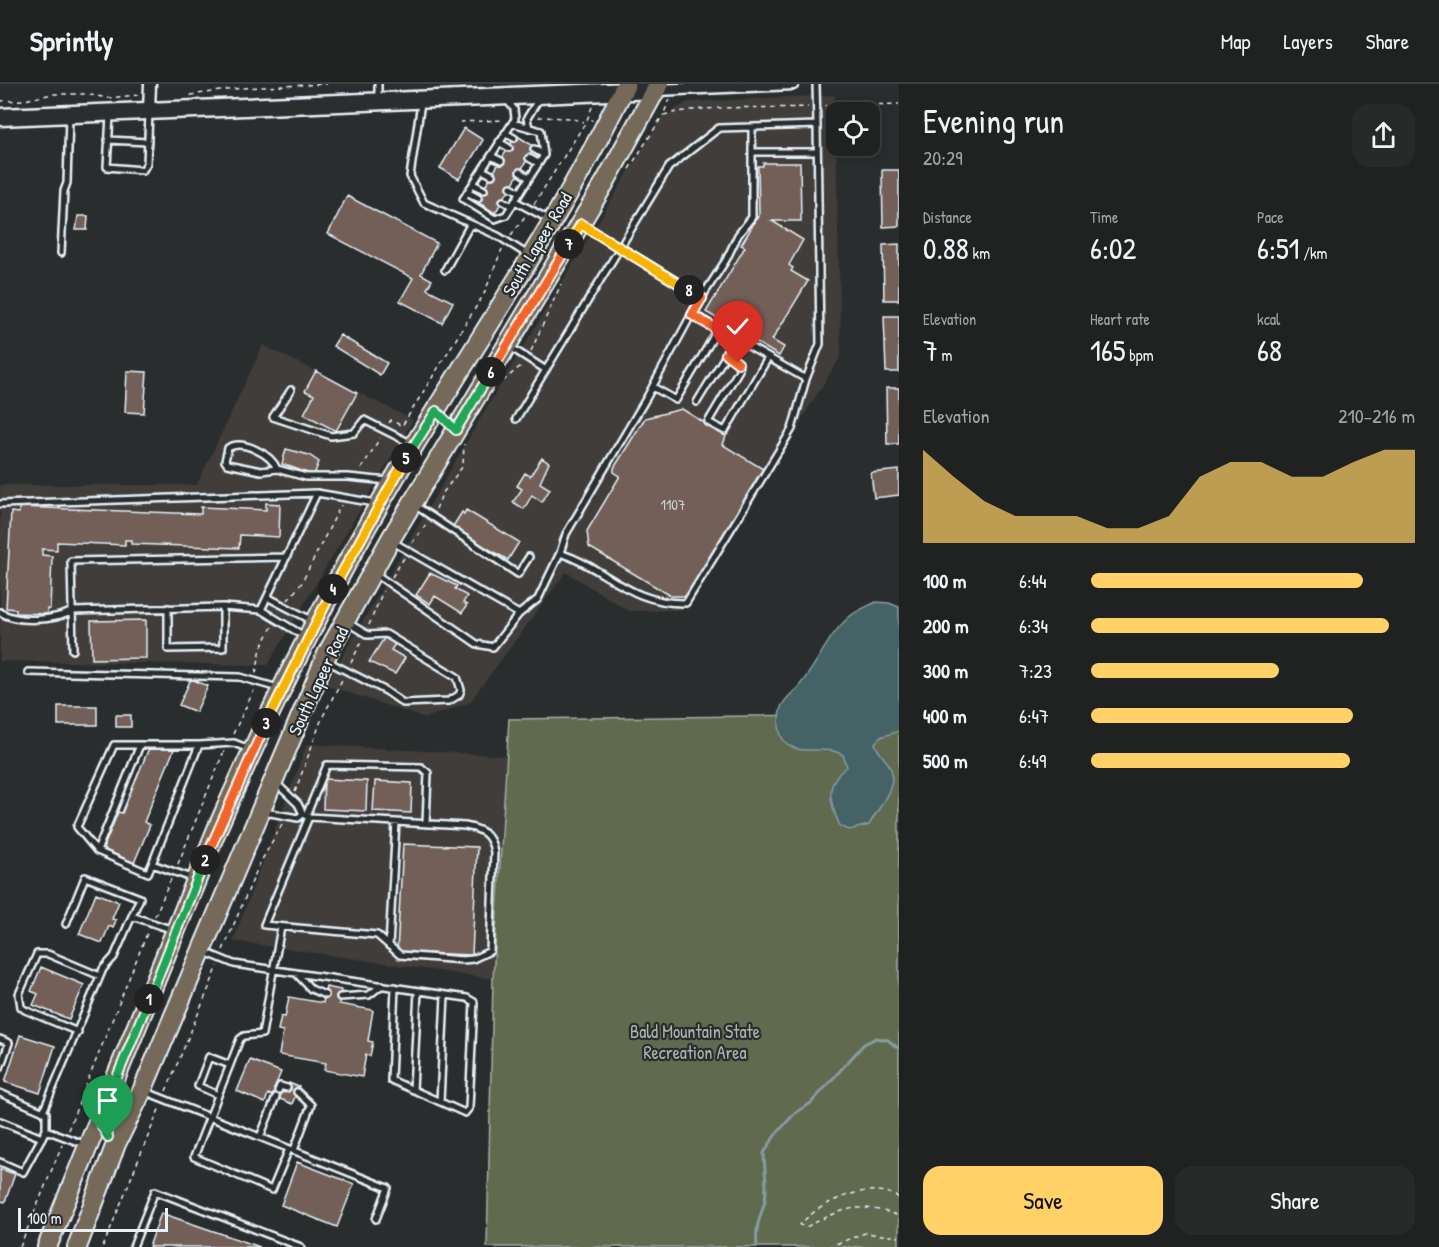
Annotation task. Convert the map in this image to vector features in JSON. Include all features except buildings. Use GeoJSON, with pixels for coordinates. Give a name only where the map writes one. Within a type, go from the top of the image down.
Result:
{"type":"FeatureCollection","features":[{"type":"Feature","properties":{"kind":"main road"},"geometry":{"type":"LineString","coordinates":[[0,117],[111,112],[150,97],[378,102],[505,97],[625,88],[663,88]]}},
{"type":"Feature","properties":{"kind":"main road","name":"South Lapeer Road"},"geometry":{"type":"LineString","coordinates":[[47,1247],[252,750],[311,630],[379,504],[530,256],[625,88]]}},
{"type":"Feature","properties":{"kind":"main road","name":"South Lapeer Road"},"geometry":{"type":"LineString","coordinates":[[77,1247],[116,1144],[142,1091],[325,660],[390,540],[663,88]]}},
{"type":"Feature","properties":{"kind":"main road"},"geometry":{"type":"LineString","coordinates":[[505,349],[496,345],[495,331],[552,234],[553,217]]}},
{"type":"Feature","properties":{"kind":"main road"},"geometry":{"type":"LineString","coordinates":[[436,411],[456,430]]}},
{"type":"Feature","properties":{"kind":"main road"},"geometry":{"type":"LineString","coordinates":[[99,1121],[108,1137],[116,1144]]}},
{"type":"Feature","properties":{"kind":"main road"},"geometry":{"type":"LineString","coordinates":[[70,1191],[94,1203]]}},
{"type":"Feature","properties":{"kind":"street"},"geometry":{"type":"LineString","coordinates":[[663,88],[793,84]]}},
{"type":"Feature","properties":{"kind":"lane"},"geometry":{"type":"LineString","coordinates":[[378,84],[378,102]]}},
{"type":"Feature","properties":{"kind":"lane"},"geometry":{"type":"LineString","coordinates":[[560,554],[582,561],[638,596],[659,602],[686,603],[792,429],[806,379],[820,344],[816,84]]}},
{"type":"Feature","properties":{"kind":"lane"},"geometry":{"type":"LineString","coordinates":[[529,128],[527,118],[549,92]]}},
{"type":"Feature","properties":{"kind":"lane"},"geometry":{"type":"LineString","coordinates":[[111,112],[107,167],[142,170],[147,163],[150,97]]}},
{"type":"Feature","properties":{"kind":"lane"},"geometry":{"type":"LineString","coordinates":[[505,97],[514,109],[515,119],[512,123],[506,133],[499,142],[463,199],[495,219],[506,214],[544,155],[541,131],[512,123]]}},
{"type":"Feature","properties":{"kind":"lane"},"geometry":{"type":"LineString","coordinates":[[422,100],[410,176],[424,203],[498,236],[530,256]]}},
{"type":"Feature","properties":{"kind":"lane"},"geometry":{"type":"LineString","coordinates":[[61,253],[67,183],[69,114]]}},
{"type":"Feature","properties":{"kind":"lane"},"geometry":{"type":"LineString","coordinates":[[516,419],[669,166],[719,128],[817,125]]}},
{"type":"Feature","properties":{"kind":"lane"},"geometry":{"type":"LineString","coordinates":[[372,572],[477,644],[487,648],[493,647],[519,614],[538,599],[560,554],[566,534],[653,387],[738,235],[752,217],[752,127]]}},
{"type":"Feature","properties":{"kind":"lane"},"geometry":{"type":"LineString","coordinates":[[506,133],[514,138]]}},
{"type":"Feature","properties":{"kind":"lane"},"geometry":{"type":"LineString","coordinates":[[108,140],[148,142]]}},
{"type":"Feature","properties":{"kind":"lane"},"geometry":{"type":"LineString","coordinates":[[499,142],[509,148]]}},
{"type":"Feature","properties":{"kind":"lane"},"geometry":{"type":"LineString","coordinates":[[534,149],[544,155]]}},
{"type":"Feature","properties":{"kind":"lane"},"geometry":{"type":"LineString","coordinates":[[752,152],[817,152]]}},
{"type":"Feature","properties":{"kind":"lane"},"geometry":{"type":"LineString","coordinates":[[491,156],[501,161]]}},
{"type":"Feature","properties":{"kind":"lane"},"geometry":{"type":"LineString","coordinates":[[529,158],[538,163]]}},
{"type":"Feature","properties":{"kind":"lane"},"geometry":{"type":"LineString","coordinates":[[482,170],[492,175]]}},
{"type":"Feature","properties":{"kind":"lane"},"geometry":{"type":"LineString","coordinates":[[520,172],[529,178]]}},
{"type":"Feature","properties":{"kind":"lane"},"geometry":{"type":"LineString","coordinates":[[473,184],[484,190]]}},
{"type":"Feature","properties":{"kind":"lane"},"geometry":{"type":"LineString","coordinates":[[512,187],[520,192]]}},
{"type":"Feature","properties":{"kind":"lane"},"geometry":{"type":"LineString","coordinates":[[467,192],[478,198]]}},
{"type":"Feature","properties":{"kind":"lane"},"geometry":{"type":"LineString","coordinates":[[503,201],[553,217]]}},
{"type":"Feature","properties":{"kind":"lane"},"geometry":{"type":"LineString","coordinates":[[497,210],[506,214]]}},
{"type":"Feature","properties":{"kind":"lane"},"geometry":{"type":"LineString","coordinates":[[581,224],[702,298]]}},
{"type":"Feature","properties":{"kind":"lane"},"geometry":{"type":"LineString","coordinates":[[445,270],[470,225]]}},
{"type":"Feature","properties":{"kind":"lane"},"geometry":{"type":"LineString","coordinates":[[692,315],[806,379]]}},
{"type":"Feature","properties":{"kind":"lane"},"geometry":{"type":"LineString","coordinates":[[653,387],[676,400],[718,330]]}},
{"type":"Feature","properties":{"kind":"lane"},"geometry":{"type":"LineString","coordinates":[[697,402],[735,340]]}},
{"type":"Feature","properties":{"kind":"lane"},"geometry":{"type":"LineString","coordinates":[[505,349],[546,370]]}},
{"type":"Feature","properties":{"kind":"lane"},"geometry":{"type":"LineString","coordinates":[[726,354],[738,363],[739,370],[708,422],[725,431],[768,358]]}},
{"type":"Feature","properties":{"kind":"lane"},"geometry":{"type":"LineString","coordinates":[[291,390],[273,417],[331,436],[354,434],[364,420],[414,445]]}},
{"type":"Feature","properties":{"kind":"lane"},"geometry":{"type":"LineString","coordinates":[[277,469],[274,460],[267,454],[238,446],[228,448],[225,461],[227,464],[261,471],[277,469],[306,477],[348,477],[393,481]]}},
{"type":"Feature","properties":{"kind":"lane"},"geometry":{"type":"LineString","coordinates":[[0,504],[317,493],[379,504]]}},
{"type":"Feature","properties":{"kind":"lane"},"geometry":{"type":"LineString","coordinates":[[261,610],[269,598],[317,493]]}},
{"type":"Feature","properties":{"kind":"lane"},"geometry":{"type":"LineString","coordinates":[[412,504],[518,574],[529,557]]}},
{"type":"Feature","properties":{"kind":"lane"},"geometry":{"type":"LineString","coordinates":[[390,540],[519,614]]}},
{"type":"Feature","properties":{"kind":"lane"},"geometry":{"type":"LineString","coordinates":[[73,650],[71,561],[287,557]]}},
{"type":"Feature","properties":{"kind":"lane"},"geometry":{"type":"LineString","coordinates":[[269,598],[311,630]]}},
{"type":"Feature","properties":{"kind":"lane"},"geometry":{"type":"LineString","coordinates":[[0,612],[19,618],[61,617],[73,611],[223,607],[261,610],[311,630]]}},
{"type":"Feature","properties":{"kind":"lane"},"geometry":{"type":"LineString","coordinates":[[168,608],[168,649],[223,648],[223,607]]}},
{"type":"Feature","properties":{"kind":"lane"},"geometry":{"type":"LineString","coordinates":[[325,660],[387,691],[403,703],[449,700],[459,695],[461,690],[457,677],[387,634],[368,635],[345,621]]}},
{"type":"Feature","properties":{"kind":"lane"},"geometry":{"type":"LineString","coordinates":[[28,672],[240,677],[282,689]]}},
{"type":"Feature","properties":{"kind":"lane"},"geometry":{"type":"LineString","coordinates":[[199,745],[148,873],[97,851],[77,827],[114,745],[234,743],[252,750]]}},
{"type":"Feature","properties":{"kind":"lane"},"geometry":{"type":"LineString","coordinates":[[97,851],[140,745]]}},
{"type":"Feature","properties":{"kind":"lane"},"geometry":{"type":"LineString","coordinates":[[260,811],[298,818],[306,816],[426,824],[475,828],[485,832],[493,842],[490,951],[473,959],[399,954],[377,935],[264,925],[306,816],[327,765],[421,767],[428,773],[426,824]]}},
{"type":"Feature","properties":{"kind":"lane"},"geometry":{"type":"LineString","coordinates":[[273,780],[298,804],[306,816]]}},
{"type":"Feature","properties":{"kind":"lane"},"geometry":{"type":"LineString","coordinates":[[389,946],[396,822]]}},
{"type":"Feature","properties":{"kind":"lane"},"geometry":{"type":"LineString","coordinates":[[153,864],[197,880]]}},
{"type":"Feature","properties":{"kind":"lane"},"geometry":{"type":"LineString","coordinates":[[43,1112],[100,976],[114,957],[140,898],[85,877],[66,924]]}},
{"type":"Feature","properties":{"kind":"lane"},"geometry":{"type":"LineString","coordinates":[[132,916],[177,931]]}},
{"type":"Feature","properties":{"kind":"lane"},"geometry":{"type":"LineString","coordinates":[[280,927],[261,1034],[244,1036],[240,1039],[194,1157],[272,1190],[312,1105],[297,1092]]}},
{"type":"Feature","properties":{"kind":"lane"},"geometry":{"type":"LineString","coordinates":[[201,951],[234,963],[296,973],[382,985],[467,998],[474,1002],[469,1108],[465,1113],[391,1080],[395,987]]}},
{"type":"Feature","properties":{"kind":"lane"},"geometry":{"type":"LineString","coordinates":[[78,1032],[21,1006],[19,994],[35,957],[42,953],[100,976]]}},
{"type":"Feature","properties":{"kind":"lane"},"geometry":{"type":"LineString","coordinates":[[296,973],[311,989],[325,995]]}},
{"type":"Feature","properties":{"kind":"lane"},"geometry":{"type":"LineString","coordinates":[[340,997],[369,995],[382,985]]}},
{"type":"Feature","properties":{"kind":"lane"},"geometry":{"type":"LineString","coordinates":[[413,1090],[418,991]]}},
{"type":"Feature","properties":{"kind":"lane"},"geometry":{"type":"LineString","coordinates":[[440,1102],[445,995]]}},
{"type":"Feature","properties":{"kind":"lane"},"geometry":{"type":"LineString","coordinates":[[0,1039],[9,1043],[0,1068]]}},
{"type":"Feature","properties":{"kind":"lane"},"geometry":{"type":"LineString","coordinates":[[218,1095],[198,1086],[209,1057],[230,1065]]}},
{"type":"Feature","properties":{"kind":"lane"},"geometry":{"type":"LineString","coordinates":[[278,1091],[280,1086],[287,1088]]}},
{"type":"Feature","properties":{"kind":"lane"},"geometry":{"type":"LineString","coordinates":[[142,1091],[388,1188],[376,1220]]}},
{"type":"Feature","properties":{"kind":"lane"},"geometry":{"type":"LineString","coordinates":[[0,1093],[46,1113],[46,1130],[23,1172],[0,1162]]}},
{"type":"Feature","properties":{"kind":"lane"},"geometry":{"type":"LineString","coordinates":[[260,1137],[276,1098]]}},
{"type":"Feature","properties":{"kind":"lane"},"geometry":{"type":"LineString","coordinates":[[0,1121],[42,1138]]}},
{"type":"Feature","properties":{"kind":"lane"},"geometry":{"type":"LineString","coordinates":[[46,1130],[88,1146]]}},
{"type":"Feature","properties":{"kind":"lane"},"geometry":{"type":"LineString","coordinates":[[133,1247],[155,1191],[301,1247]]}},
{"type":"Feature","properties":{"kind":"path"},"geometry":{"type":"LineString","coordinates":[[185,96],[243,88],[327,84]]}},
{"type":"Feature","properties":{"kind":"path"},"geometry":{"type":"LineString","coordinates":[[660,119],[663,115],[663,88]]}},
{"type":"Feature","properties":{"kind":"path"},"geometry":{"type":"LineString","coordinates":[[0,101],[25,100],[52,94],[85,94],[108,98],[150,97]]}},
{"type":"Feature","properties":{"kind":"path"},"geometry":{"type":"LineString","coordinates":[[663,115],[689,109],[718,107],[899,104]]}},
{"type":"Feature","properties":{"kind":"path"},"geometry":{"type":"LineString","coordinates":[[899,1198],[882,1190],[863,1190],[831,1203],[801,1225],[806,1227],[856,1206],[877,1208],[899,1216]]}},
{"type":"Feature","properties":{"kind":"path"},"geometry":{"type":"LineString","coordinates":[[828,1247],[865,1233],[899,1237]]}},
{"type":"Feature","properties":{"kind":"shaded area"},"geometry":{"type":"Polygon","coordinates":[[[835,95],[835,102],[826,102],[826,156],[836,156],[841,356],[682,610],[629,611],[566,572],[469,703],[425,718],[326,685],[481,417],[661,118],[688,102],[835,95]]]}},
{"type":"Feature","properties":{"kind":"shaded area"},"geometry":{"type":"Polygon","coordinates":[[[263,345],[413,420],[268,665],[0,661],[0,485],[197,485],[263,345]]]}},
{"type":"Feature","properties":{"kind":"shaded area"},"geometry":{"type":"Polygon","coordinates":[[[307,744],[506,756],[493,979],[233,941],[307,744]]]}},
{"type":"Feature","properties":{"kind":"green space","name":"Bald Mountain State Recreation Area"},"geometry":{"type":"Polygon","coordinates":[[[899,714],[899,1247],[487,1247],[493,979],[509,719],[899,714]]]}},
{"type":"Feature","properties":{"kind":"water"},"geometry":{"type":"Polygon","coordinates":[[[876,602],[899,607],[899,731],[881,737],[875,743],[890,766],[892,781],[890,789],[869,825],[849,830],[840,826],[831,802],[834,780],[847,767],[843,755],[829,750],[806,750],[792,747],[781,735],[779,716],[784,701],[799,686],[841,626],[854,613],[876,602]]]}},
{"type":"Feature","properties":{"kind":"waterway"},"geometry":{"type":"LineString","coordinates":[[757,1247],[757,1227],[766,1194],[764,1153],[776,1134],[795,1113],[811,1103],[864,1044],[876,1038],[888,1040],[899,1049]]}},
{"type":"Feature","properties":{"kind":"route"},"geometry":{"type":"LineString","coordinates":[[108,1137],[99,1121],[117,1075],[217,829],[315,622],[368,524],[436,411],[456,430],[581,224],[702,298],[692,315],[735,340],[726,354],[738,363]]}}]}
